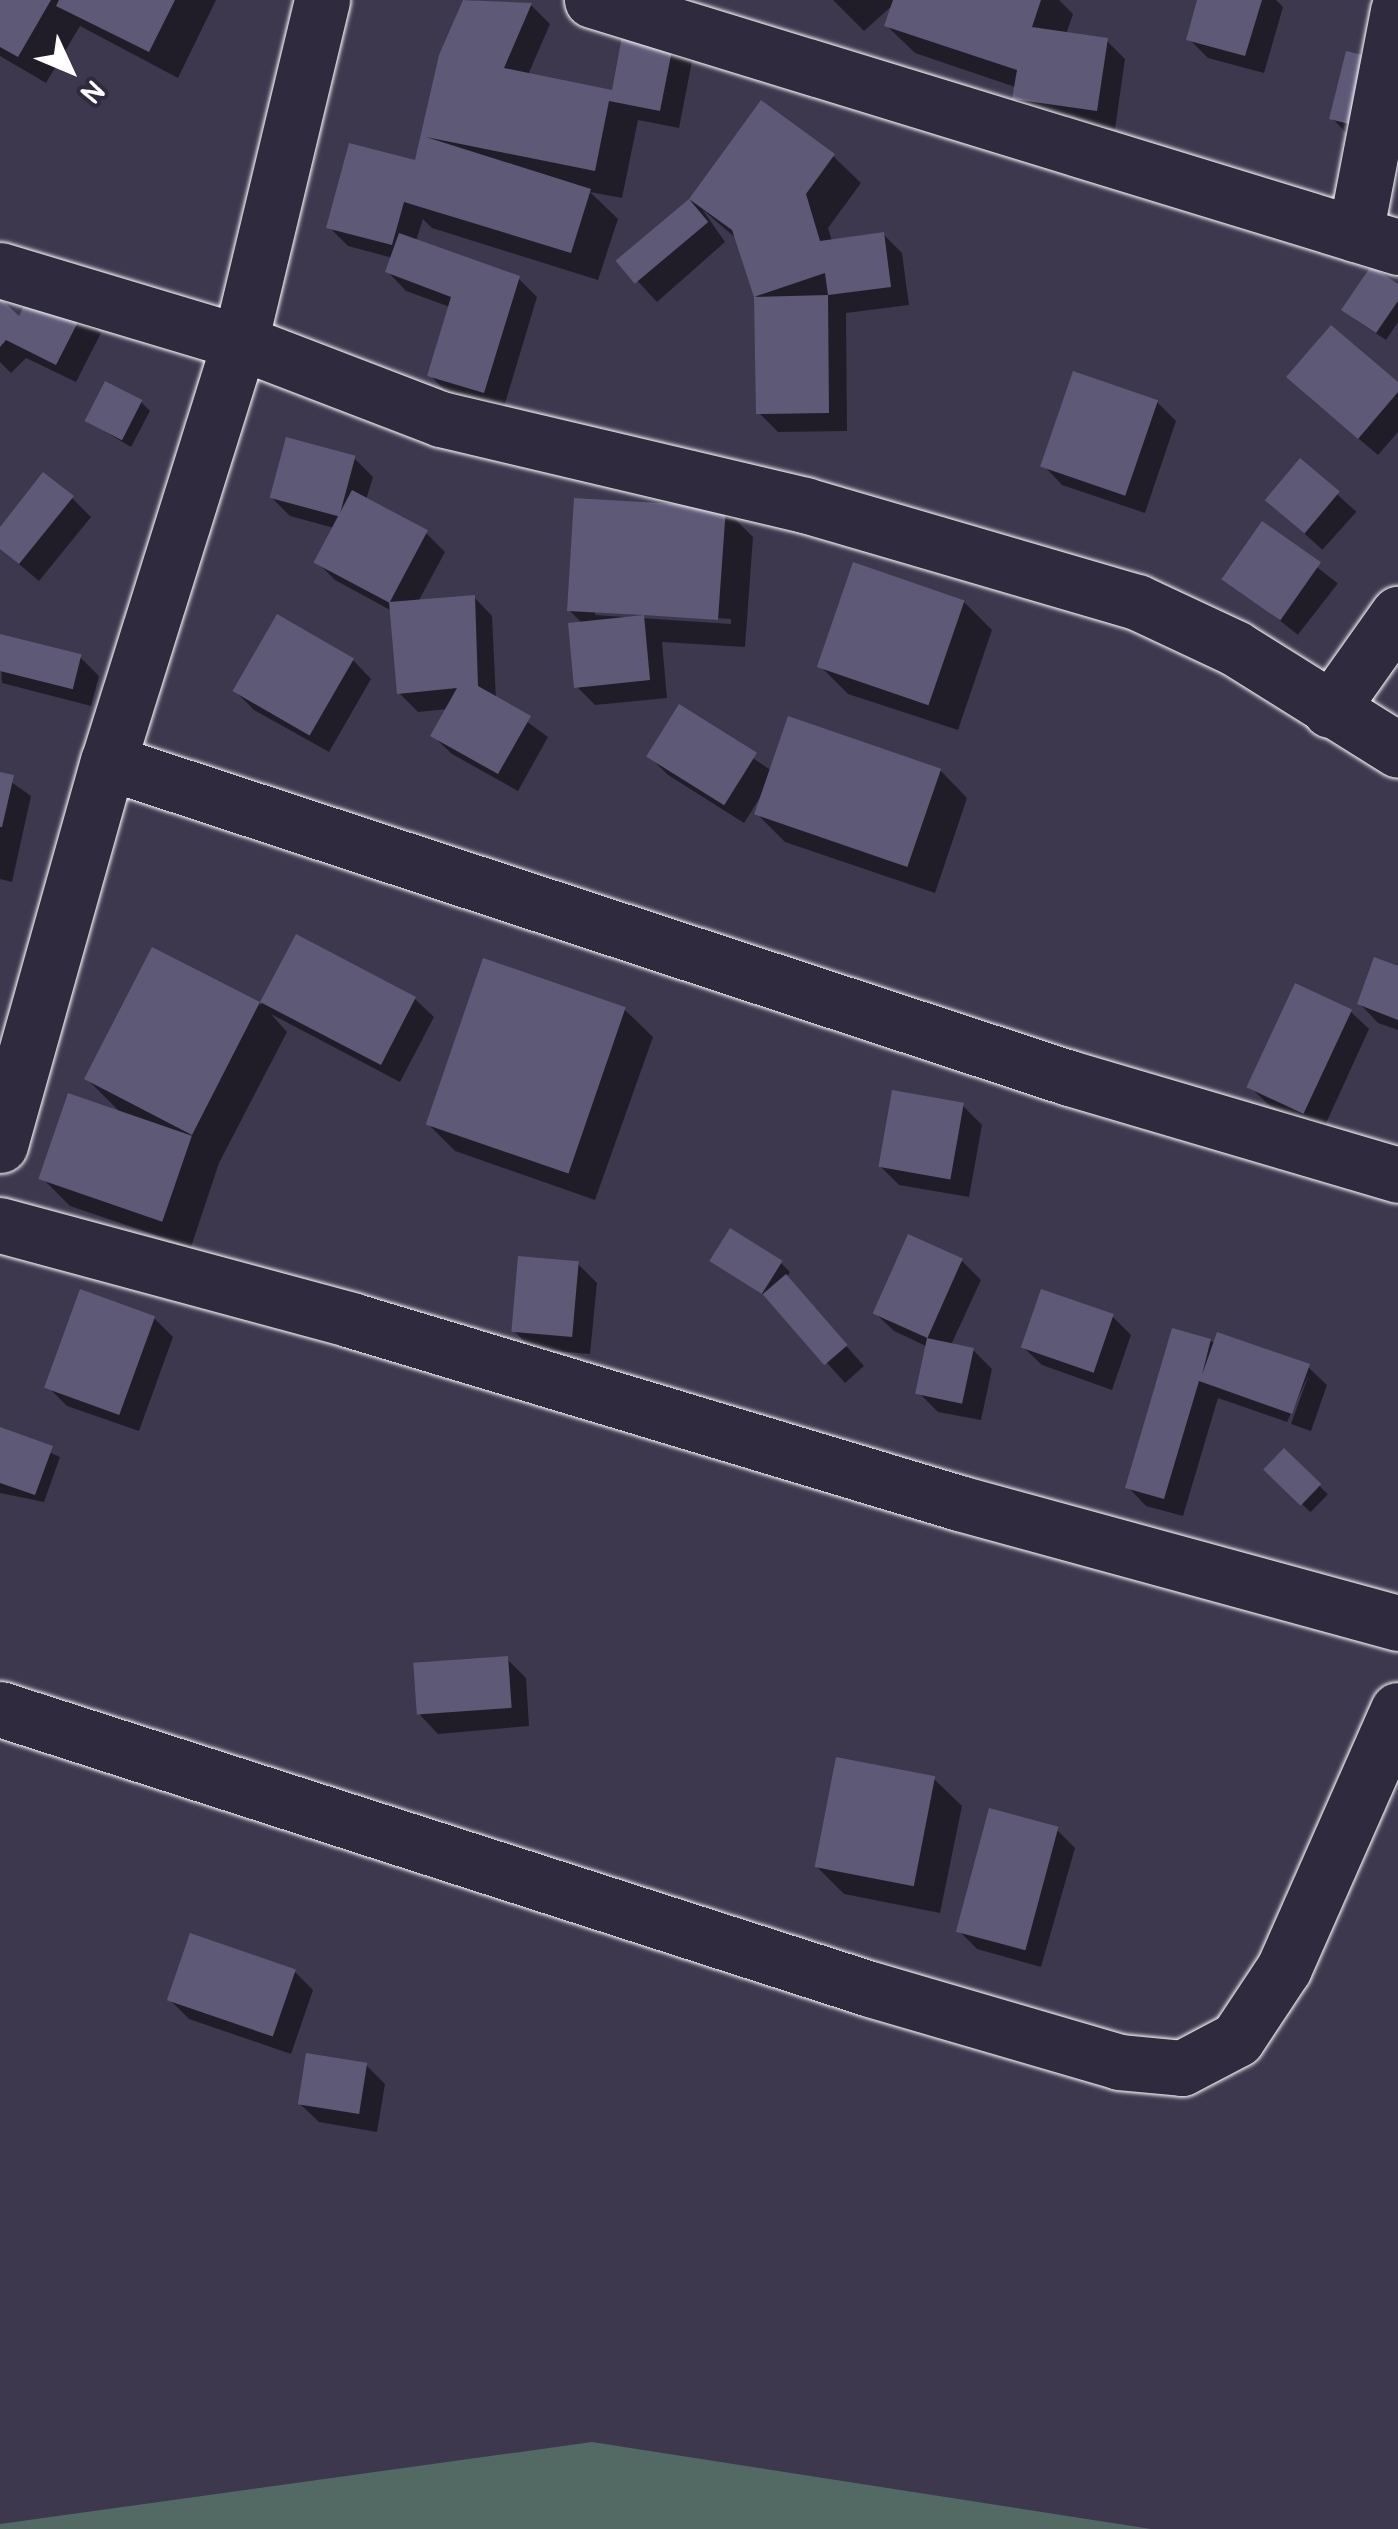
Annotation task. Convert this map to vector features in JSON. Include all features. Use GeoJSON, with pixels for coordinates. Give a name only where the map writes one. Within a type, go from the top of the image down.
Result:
{"type":"FeatureCollection","features":[{"type":"Feature","properties":{"kind":"street"},"geometry":{"type":"LineString","coordinates":[[0,1146],[108,762],[240,342],[322,0]]}},
{"type":"Feature","properties":{"kind":"street"},"geometry":{"type":"LineString","coordinates":[[592,0],[1376,240],[1398,10]]}},
{"type":"Feature","properties":{"kind":"street"},"geometry":{"type":"LineString","coordinates":[[0,270],[240,342],[440,420],[805,505],[1137,602],[1236,648],[1398,750]]}},
{"type":"Feature","properties":{"kind":"street"},"geometry":{"type":"LineString","coordinates":[[1330,710],[1398,614]]}},
{"type":"Feature","properties":{"kind":"street"},"geometry":{"type":"LineString","coordinates":[[108,762],[1050,1072],[1398,1175]]}},
{"type":"Feature","properties":{"kind":"street"},"geometry":{"type":"LineString","coordinates":[[0,1226],[351,1320],[958,1504],[1398,1623]]}},
{"type":"Feature","properties":{"kind":"street"},"geometry":{"type":"LineString","coordinates":[[0,1709],[870,1990],[1119,2062],[1182,2068],[1238,2039],[1284,1968],[1398,1710]]}},
{"type":"Feature","properties":{"kind":"green space"},"geometry":{"type":"Polygon","coordinates":[[[592,2442],[1151,2529],[0,2529],[0,2524],[592,2442]]]}},
{"type":"Feature","properties":{"kind":"building"},"geometry":{"type":"Polygon","coordinates":[[[0,0],[51,0],[18,57],[0,47],[0,0]]]}},
{"type":"Feature","properties":{"kind":"building"},"geometry":{"type":"Polygon","coordinates":[[[59,0],[175,0],[149,52],[56,6],[59,0]]]}},
{"type":"Feature","properties":{"kind":"building"},"geometry":{"type":"Polygon","coordinates":[[[463,0],[532,3],[504,68],[612,90],[626,15],[677,25],[660,111],[609,101],[595,171],[426,137],[591,189],[571,253],[404,202],[392,245],[326,228],[349,143],[415,160],[439,55],[463,0]]]}},
{"type":"Feature","properties":{"kind":"building"},"geometry":{"type":"Polygon","coordinates":[[[893,0],[1041,0],[1032,27],[1108,38],[1097,111],[1012,99],[1017,70],[884,26],[893,0]]]}},
{"type":"Feature","properties":{"kind":"building"},"geometry":{"type":"Polygon","coordinates":[[[1197,0],[1262,0],[1245,56],[1186,40],[1197,0]]]}},
{"type":"Feature","properties":{"kind":"building"},"geometry":{"type":"Polygon","coordinates":[[[1346,51],[1387,61],[1370,129],[1329,119],[1346,51]]]}},
{"type":"Feature","properties":{"kind":"building"},"geometry":{"type":"Polygon","coordinates":[[[761,100],[835,154],[806,194],[820,241],[884,232],[891,287],[828,295],[825,273],[754,297],[732,230],[689,199],[761,100]]]}},
{"type":"Feature","properties":{"kind":"building"},"geometry":{"type":"Polygon","coordinates":[[[689,199],[708,222],[635,284],[615,261],[689,199]]]}},
{"type":"Feature","properties":{"kind":"building"},"geometry":{"type":"Polygon","coordinates":[[[399,233],[520,276],[484,393],[427,376],[451,297],[385,272],[399,233]]]}},
{"type":"Feature","properties":{"kind":"building"},"geometry":{"type":"Polygon","coordinates":[[[1371,266],[1398,284],[1398,301],[1376,333],[1341,310],[1371,266]]]}},
{"type":"Feature","properties":{"kind":"building"},"geometry":{"type":"Polygon","coordinates":[[[33,288],[83,312],[56,365],[6,340],[0,347],[0,298],[19,316],[33,288]]]}},
{"type":"Feature","properties":{"kind":"building"},"geometry":{"type":"Polygon","coordinates":[[[828,295],[829,413],[756,414],[754,297],[828,295]]]}},
{"type":"Feature","properties":{"kind":"building"},"geometry":{"type":"Polygon","coordinates":[[[1331,325],[1398,382],[1398,392],[1358,439],[1286,377],[1331,325]]]}},
{"type":"Feature","properties":{"kind":"building"},"geometry":{"type":"Polygon","coordinates":[[[1073,371],[1158,400],[1125,496],[1040,466],[1073,371]]]}},
{"type":"Feature","properties":{"kind":"building"},"geometry":{"type":"Polygon","coordinates":[[[105,381],[142,400],[122,440],[85,421],[105,381]]]}},
{"type":"Feature","properties":{"kind":"building"},"geometry":{"type":"Polygon","coordinates":[[[286,437],[356,456],[339,516],[270,498],[286,437]]]}},
{"type":"Feature","properties":{"kind":"building"},"geometry":{"type":"Polygon","coordinates":[[[1300,458],[1340,491],[1304,534],[1265,500],[1300,458]]]}},
{"type":"Feature","properties":{"kind":"building"},"geometry":{"type":"Polygon","coordinates":[[[43,472],[74,496],[19,564],[0,549],[0,527],[43,472]]]}},
{"type":"Feature","properties":{"kind":"building"},"geometry":{"type":"Polygon","coordinates":[[[352,490],[428,530],[389,603],[314,562],[352,490]]]}},
{"type":"Feature","properties":{"kind":"building"},"geometry":{"type":"Polygon","coordinates":[[[574,498],[726,507],[718,620],[567,611],[574,498]]]}},
{"type":"Feature","properties":{"kind":"building"},"geometry":{"type":"Polygon","coordinates":[[[1262,521],[1321,562],[1280,620],[1221,579],[1262,521]]]}},
{"type":"Feature","properties":{"kind":"building"},"geometry":{"type":"Polygon","coordinates":[[[853,562],[965,600],[928,705],[817,667],[853,562]]]}},
{"type":"Feature","properties":{"kind":"building"},"geometry":{"type":"Polygon","coordinates":[[[475,595],[478,686],[531,716],[498,774],[430,736],[457,688],[397,694],[389,602],[475,595]]]}},
{"type":"Feature","properties":{"kind":"building"},"geometry":{"type":"Polygon","coordinates":[[[277,614],[354,658],[310,736],[232,691],[277,614]]]}},
{"type":"Feature","properties":{"kind":"building"},"geometry":{"type":"Polygon","coordinates":[[[644,615],[650,680],[574,688],[568,623],[644,615]]]}},
{"type":"Feature","properties":{"kind":"building"},"geometry":{"type":"Polygon","coordinates":[[[0,634],[82,654],[73,689],[0,671],[0,634]]]}},
{"type":"Feature","properties":{"kind":"building"},"geometry":{"type":"Polygon","coordinates":[[[679,704],[757,753],[724,805],[646,757],[679,704]]]}},
{"type":"Feature","properties":{"kind":"building"},"geometry":{"type":"Polygon","coordinates":[[[788,716],[941,769],[907,867],[754,814],[788,716]]]}},
{"type":"Feature","properties":{"kind":"building"},"geometry":{"type":"Polygon","coordinates":[[[0,772],[14,775],[2,827],[0,827],[0,772]]]}},
{"type":"Feature","properties":{"kind":"building"},"geometry":{"type":"Polygon","coordinates":[[[296,934],[416,997],[381,1065],[260,1002],[296,934]]]}},
{"type":"Feature","properties":{"kind":"building"},"geometry":{"type":"Polygon","coordinates":[[[152,947],[260,1002],[192,1135],[84,1079],[152,947]]]}},
{"type":"Feature","properties":{"kind":"building"},"geometry":{"type":"Polygon","coordinates":[[[1374,957],[1398,966],[1398,1020],[1357,1004],[1374,957]]]}},
{"type":"Feature","properties":{"kind":"building"},"geometry":{"type":"Polygon","coordinates":[[[483,958],[626,1007],[568,1174],[426,1124],[483,958]]]}},
{"type":"Feature","properties":{"kind":"building"},"geometry":{"type":"Polygon","coordinates":[[[1295,983],[1352,1010],[1303,1114],[1246,1087],[1295,983]]]}},
{"type":"Feature","properties":{"kind":"building"},"geometry":{"type":"Polygon","coordinates":[[[892,1090],[964,1103],[950,1179],[878,1167],[892,1090]]]}},
{"type":"Feature","properties":{"kind":"building"},"geometry":{"type":"Polygon","coordinates":[[[68,1093],[192,1136],[162,1222],[38,1179],[68,1093]]]}},
{"type":"Feature","properties":{"kind":"building"},"geometry":{"type":"Polygon","coordinates":[[[730,1228],[783,1261],[762,1294],[709,1261],[730,1228]]]}},
{"type":"Feature","properties":{"kind":"building"},"geometry":{"type":"Polygon","coordinates":[[[908,1234],[963,1258],[927,1338],[873,1313],[908,1234]]]}},
{"type":"Feature","properties":{"kind":"building"},"geometry":{"type":"Polygon","coordinates":[[[518,1256],[579,1261],[572,1337],[511,1332],[518,1256]]]}},
{"type":"Feature","properties":{"kind":"building"},"geometry":{"type":"Polygon","coordinates":[[[786,1274],[848,1345],[824,1365],[763,1294],[786,1274]]]}},
{"type":"Feature","properties":{"kind":"building"},"geometry":{"type":"Polygon","coordinates":[[[80,1289],[155,1316],[119,1415],[44,1388],[80,1289]]]}},
{"type":"Feature","properties":{"kind":"building"},"geometry":{"type":"Polygon","coordinates":[[[1041,1289],[1114,1314],[1094,1373],[1021,1348],[1041,1289]]]}},
{"type":"Feature","properties":{"kind":"building"},"geometry":{"type":"Polygon","coordinates":[[[1172,1328],[1211,1339],[1202,1375],[1217,1332],[1310,1364],[1292,1414],[1199,1381],[1164,1499],[1125,1488],[1172,1328]]]}},
{"type":"Feature","properties":{"kind":"building"},"geometry":{"type":"Polygon","coordinates":[[[927,1338],[974,1348],[962,1404],[915,1394],[927,1338]]]}},
{"type":"Feature","properties":{"kind":"building"},"geometry":{"type":"Polygon","coordinates":[[[0,1427],[53,1446],[35,1495],[0,1483],[0,1427]]]}},
{"type":"Feature","properties":{"kind":"building"},"geometry":{"type":"Polygon","coordinates":[[[1284,1448],[1321,1484],[1301,1506],[1263,1470],[1284,1448]]]}},
{"type":"Feature","properties":{"kind":"building"},"geometry":{"type":"Polygon","coordinates":[[[508,1656],[512,1708],[417,1715],[413,1663],[508,1656]]]}},
{"type":"Feature","properties":{"kind":"building"},"geometry":{"type":"Polygon","coordinates":[[[836,1757],[935,1776],[914,1886],[815,1867],[836,1757]]]}},
{"type":"Feature","properties":{"kind":"building"},"geometry":{"type":"Polygon","coordinates":[[[989,1808],[1059,1827],[1025,1950],[956,1932],[989,1808]]]}},
{"type":"Feature","properties":{"kind":"building"},"geometry":{"type":"Polygon","coordinates":[[[190,1933],[296,1969],[273,2037],[167,2000],[190,1933]]]}},
{"type":"Feature","properties":{"kind":"building"},"geometry":{"type":"Polygon","coordinates":[[[306,2053],[367,2063],[359,2114],[298,2104],[306,2053]]]}}]}
